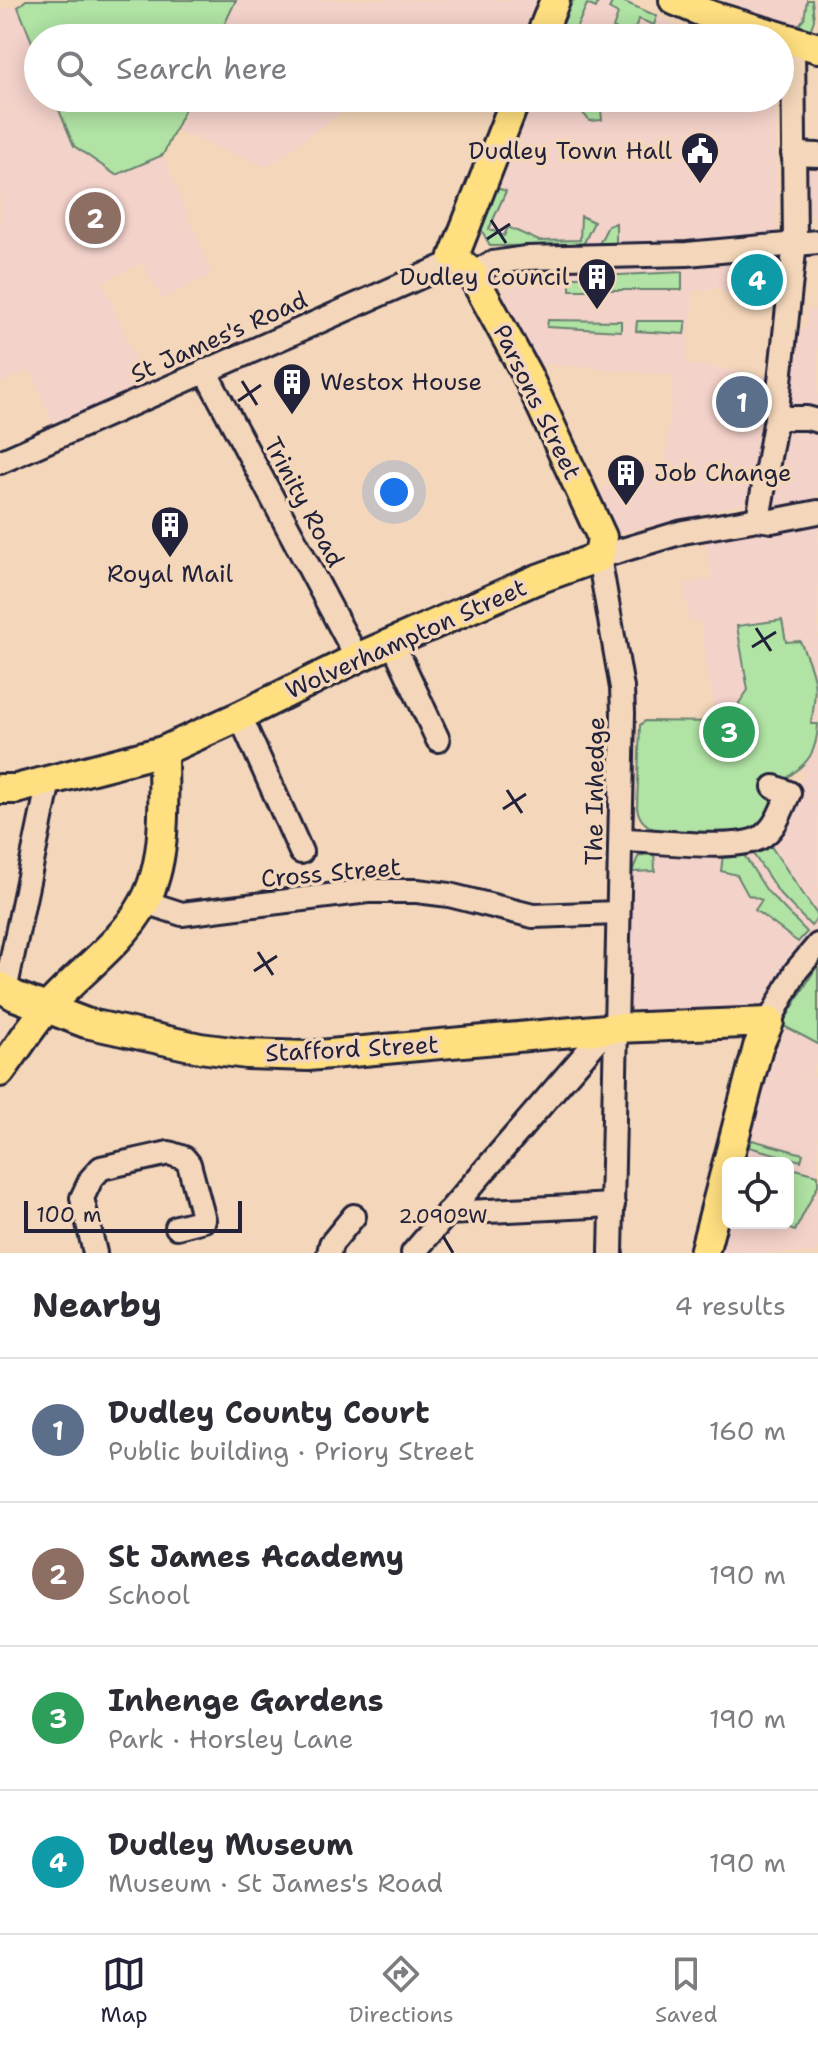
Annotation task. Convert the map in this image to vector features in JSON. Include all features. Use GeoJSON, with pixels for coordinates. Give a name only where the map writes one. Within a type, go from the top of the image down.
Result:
{"type":"FeatureCollection","features":[{"type":"Feature","properties":{"kind":"main road"},"geometry":{"type":"LineString","coordinates":[[546,24],[555,0]]}},
{"type":"Feature","properties":{"kind":"main road"},"geometry":{"type":"LineString","coordinates":[[674,0],[738,24]]}},
{"type":"Feature","properties":{"kind":"main road"},"geometry":{"type":"LineString","coordinates":[[463,265],[512,112]]}},
{"type":"Feature","properties":{"kind":"main road","name":"Parsons Street"},"geometry":{"type":"LineString","coordinates":[[463,265],[527,375],[602,537],[599,557]]}},
{"type":"Feature","properties":{"kind":"main road","name":"Wolverhampton Street"},"geometry":{"type":"LineString","coordinates":[[0,789],[16,789],[163,751],[357,658],[535,580],[599,557]]}},
{"type":"Feature","properties":{"kind":"main road"},"geometry":{"type":"LineString","coordinates":[[0,1072],[46,1009],[126,927],[145,902],[155,872],[163,826],[163,751]]}},
{"type":"Feature","properties":{"kind":"main road","name":"Stafford Street"},"geometry":{"type":"LineString","coordinates":[[3,989],[86,1023],[149,1038],[200,1048],[308,1056],[612,1028],[769,1022]]}},
{"type":"Feature","properties":{"kind":"main road"},"geometry":{"type":"LineString","coordinates":[[704,1253],[758,1047],[769,1022]]}},
{"type":"Feature","properties":{"kind":"street"},"geometry":{"type":"LineString","coordinates":[[758,519],[776,418],[795,242],[793,154],[805,45]]}},
{"type":"Feature","properties":{"kind":"street"},"geometry":{"type":"LineString","coordinates":[[793,154],[818,155]]}},
{"type":"Feature","properties":{"kind":"street","name":"St James's Road"},"geometry":{"type":"LineString","coordinates":[[0,462],[447,265],[503,260],[687,254],[818,242]]}},
{"type":"Feature","properties":{"kind":"street","name":"Trinity Road"},"geometry":{"type":"LineString","coordinates":[[205,371],[357,658]]}},
{"type":"Feature","properties":{"kind":"street"},"geometry":{"type":"LineString","coordinates":[[776,418],[818,421]]}},
{"type":"Feature","properties":{"kind":"street","name":"Wolverhampton Street"},"geometry":{"type":"LineString","coordinates":[[599,557],[683,532],[818,512]]}},
{"type":"Feature","properties":{"kind":"street","name":"The Inhedge"},"geometry":{"type":"LineString","coordinates":[[599,557],[622,688],[622,840],[612,1028],[611,1253]]}},
{"type":"Feature","properties":{"kind":"street"},"geometry":{"type":"LineString","coordinates":[[393,643],[438,740]]}},
{"type":"Feature","properties":{"kind":"street"},"geometry":{"type":"LineString","coordinates":[[240,716],[301,852]]}},
{"type":"Feature","properties":{"kind":"street"},"geometry":{"type":"LineString","coordinates":[[3,989],[49,781]]}},
{"type":"Feature","properties":{"kind":"street"},"geometry":{"type":"LineString","coordinates":[[622,840],[718,845],[753,841],[771,828],[789,793],[774,787]]}},
{"type":"Feature","properties":{"kind":"street","name":"Cross Street"},"geometry":{"type":"LineString","coordinates":[[145,902],[182,914],[368,891],[417,891],[449,895],[533,916],[618,913]]}},
{"type":"Feature","properties":{"kind":"street"},"geometry":{"type":"LineString","coordinates":[[769,1022],[796,971],[818,945]]}},
{"type":"Feature","properties":{"kind":"street"},"geometry":{"type":"LineString","coordinates":[[413,1253],[612,1028]]}},
{"type":"Feature","properties":{"kind":"street"},"geometry":{"type":"LineString","coordinates":[[95,1253],[82,1198],[91,1179],[101,1168],[169,1153],[184,1158],[189,1164],[204,1220],[177,1227]]}},
{"type":"Feature","properties":{"kind":"street"},"geometry":{"type":"LineString","coordinates":[[447,1213],[613,1205]]}},
{"type":"Feature","properties":{"kind":"street"},"geometry":{"type":"LineString","coordinates":[[329,1253],[331,1244],[354,1216]]}},
{"type":"Feature","properties":{"kind":"shaded area"},"geometry":{"type":"Polygon","coordinates":[[[237,0],[541,0],[531,24],[226,24],[237,0]]]}},
{"type":"Feature","properties":{"kind":"shaded area"},"geometry":{"type":"Polygon","coordinates":[[[571,0],[626,0],[673,24],[561,24],[571,0]]]}},
{"type":"Feature","properties":{"kind":"shaded area"},"geometry":{"type":"Polygon","coordinates":[[[725,0],[817,0],[811,35],[794,29],[794,24],[779,23],[725,0]]]}},
{"type":"Feature","properties":{"kind":"shaded area"},"geometry":{"type":"Polygon","coordinates":[[[18,7],[25,24],[24,112],[60,112],[74,146],[116,174],[163,155],[212,274],[162,299],[142,263],[103,282],[147,388],[54,427],[31,370],[0,383],[0,8],[18,7]]]}},
{"type":"Feature","properties":{"kind":"shaded area"},"geometry":{"type":"Polygon","coordinates":[[[186,112],[342,112],[267,167],[177,131],[186,112]]]}},
{"type":"Feature","properties":{"kind":"shaded area"},"geometry":{"type":"Polygon","coordinates":[[[525,112],[775,112],[777,240],[490,246],[480,227],[525,112]]]}},
{"type":"Feature","properties":{"kind":"shaded area"},"geometry":{"type":"Polygon","coordinates":[[[803,162],[818,163],[818,218],[803,210],[803,162]]]}},
{"type":"Feature","properties":{"kind":"shaded area"},"geometry":{"type":"Polygon","coordinates":[[[784,255],[783,297],[722,293],[721,288],[691,291],[686,363],[769,377],[752,501],[611,536],[596,491],[613,484],[614,461],[665,466],[674,375],[547,364],[538,369],[501,307],[508,270],[784,255]]]}},
{"type":"Feature","properties":{"kind":"shaded area"},"geometry":{"type":"Polygon","coordinates":[[[808,310],[818,311],[818,690],[800,641],[786,643],[740,718],[716,722],[700,620],[689,622],[684,584],[712,579],[706,538],[758,527],[769,511],[793,335],[796,329],[806,330],[808,310]]]}},
{"type":"Feature","properties":{"kind":"shaded area"},"geometry":{"type":"Polygon","coordinates":[[[818,690],[818,725],[811,724],[818,690]]]}},
{"type":"Feature","properties":{"kind":"shaded area"},"geometry":{"type":"Polygon","coordinates":[[[818,725],[818,945],[796,971],[769,1022],[617,1028],[622,840],[718,845],[753,841],[771,828],[789,793],[806,775],[800,770],[808,761],[817,738],[818,725]]]}},
{"type":"Feature","properties":{"kind":"shaded area"},"geometry":{"type":"Polygon","coordinates":[[[769,1022],[818,1044],[818,1061],[810,1074],[818,1079],[818,1253],[704,1253],[722,1184],[722,1229],[794,1229],[794,1157],[729,1157],[758,1047],[769,1022]]]}},
{"type":"Feature","properties":{"kind":"green space"},"geometry":{"type":"Polygon","coordinates":[[[26,0],[236,0],[225,24],[25,24],[18,7],[26,0]]]}},
{"type":"Feature","properties":{"kind":"green space"},"geometry":{"type":"Polygon","coordinates":[[[573,0],[599,0],[596,8],[587,4],[578,24],[563,24],[573,0]]]}},
{"type":"Feature","properties":{"kind":"green space"},"geometry":{"type":"Polygon","coordinates":[[[613,0],[620,0],[657,16],[654,24],[639,19],[637,24],[614,24],[618,14],[609,9],[613,0]]]}},
{"type":"Feature","properties":{"kind":"green space"},"geometry":{"type":"Polygon","coordinates":[[[807,0],[812,0],[814,20],[809,34],[794,28],[804,19],[807,0]]]}},
{"type":"Feature","properties":{"kind":"green space"},"geometry":{"type":"Polygon","coordinates":[[[60,112],[183,112],[163,155],[116,175],[74,146],[60,112]]]}},
{"type":"Feature","properties":{"kind":"green space"},"geometry":{"type":"Polygon","coordinates":[[[582,112],[601,112],[602,120],[590,121],[582,112]]]}},
{"type":"Feature","properties":{"kind":"green space"},"geometry":{"type":"Polygon","coordinates":[[[497,188],[506,191],[489,229],[504,236],[508,227],[539,241],[580,240],[581,216],[594,222],[583,245],[490,246],[480,227],[497,188]]]}},
{"type":"Feature","properties":{"kind":"green space"},"geometry":{"type":"Polygon","coordinates":[[[616,223],[616,246],[597,248],[608,226],[616,223]]]}},
{"type":"Feature","properties":{"kind":"green space"},"geometry":{"type":"Polygon","coordinates":[[[682,272],[682,290],[599,290],[599,276],[682,272]]]}},
{"type":"Feature","properties":{"kind":"green space"},"geometry":{"type":"Polygon","coordinates":[[[570,277],[591,277],[591,290],[570,290],[570,277]]]}},
{"type":"Feature","properties":{"kind":"green space"},"geometry":{"type":"Polygon","coordinates":[[[548,320],[621,321],[621,331],[547,327],[548,320]]]}},
{"type":"Feature","properties":{"kind":"green space"},"geometry":{"type":"Polygon","coordinates":[[[637,321],[686,321],[684,334],[636,331],[637,321]]]}},
{"type":"Feature","properties":{"kind":"green space"},"geometry":{"type":"Polygon","coordinates":[[[782,620],[786,642],[800,641],[814,681],[811,724],[818,724],[808,759],[771,794],[774,801],[771,818],[746,836],[657,832],[642,820],[637,808],[640,725],[645,721],[716,722],[740,718],[739,703],[748,690],[737,626],[782,620]]]}},
{"type":"Feature","properties":{"kind":"green space"},"geometry":{"type":"Polygon","coordinates":[[[768,842],[818,916],[811,926],[780,894],[752,852],[768,842]]]}},
{"type":"Feature","properties":{"kind":"green space"},"geometry":{"type":"Polygon","coordinates":[[[654,851],[655,871],[632,872],[638,857],[654,851]]]}},
{"type":"Feature","properties":{"kind":"green space"},"geometry":{"type":"Polygon","coordinates":[[[723,855],[744,855],[767,891],[807,932],[798,942],[755,910],[762,900],[748,895],[737,875],[721,871],[723,855]]]}},
{"type":"Feature","properties":{"kind":"green space"},"geometry":{"type":"Polygon","coordinates":[[[818,964],[818,1044],[782,1025],[818,964]]]}},
{"type":"Feature","properties":{"kind":"green space"},"geometry":{"type":"Polygon","coordinates":[[[752,1140],[803,1154],[801,1161],[749,1147],[752,1140]]]}},
{"type":"Feature","properties":{"kind":"green space"},"geometry":{"type":"Polygon","coordinates":[[[794,1169],[818,1175],[818,1185],[795,1231],[790,1229],[794,1229],[794,1169]]]}},
{"type":"Feature","properties":{"kind":"place","name":"Dudley Town Hall"},"geometry":{"type":"Point","coordinates":[700,185]}},
{"type":"Feature","properties":{"kind":"place","name":"St James Academy"},"geometry":{"type":"Point","coordinates":[95,218]}},
{"type":"Feature","properties":{"kind":"place","name":"Dudley Museum"},"geometry":{"type":"Point","coordinates":[757,280]}},
{"type":"Feature","properties":{"kind":"place","name":"Dudley Council"},"geometry":{"type":"Point","coordinates":[597,311]}},
{"type":"Feature","properties":{"kind":"place","name":"Dudley County Court"},"geometry":{"type":"Point","coordinates":[742,402]}},
{"type":"Feature","properties":{"kind":"place","name":"Westox House"},"geometry":{"type":"Point","coordinates":[292,416]}},
{"type":"Feature","properties":{"kind":"place","name":"Job Change"},"geometry":{"type":"Point","coordinates":[626,507]}},
{"type":"Feature","properties":{"kind":"place","name":"Royal Mail"},"geometry":{"type":"Point","coordinates":[170,559]}},
{"type":"Feature","properties":{"kind":"place","name":"Inhenge Gardens"},"geometry":{"type":"Point","coordinates":[729,732]}}]}
